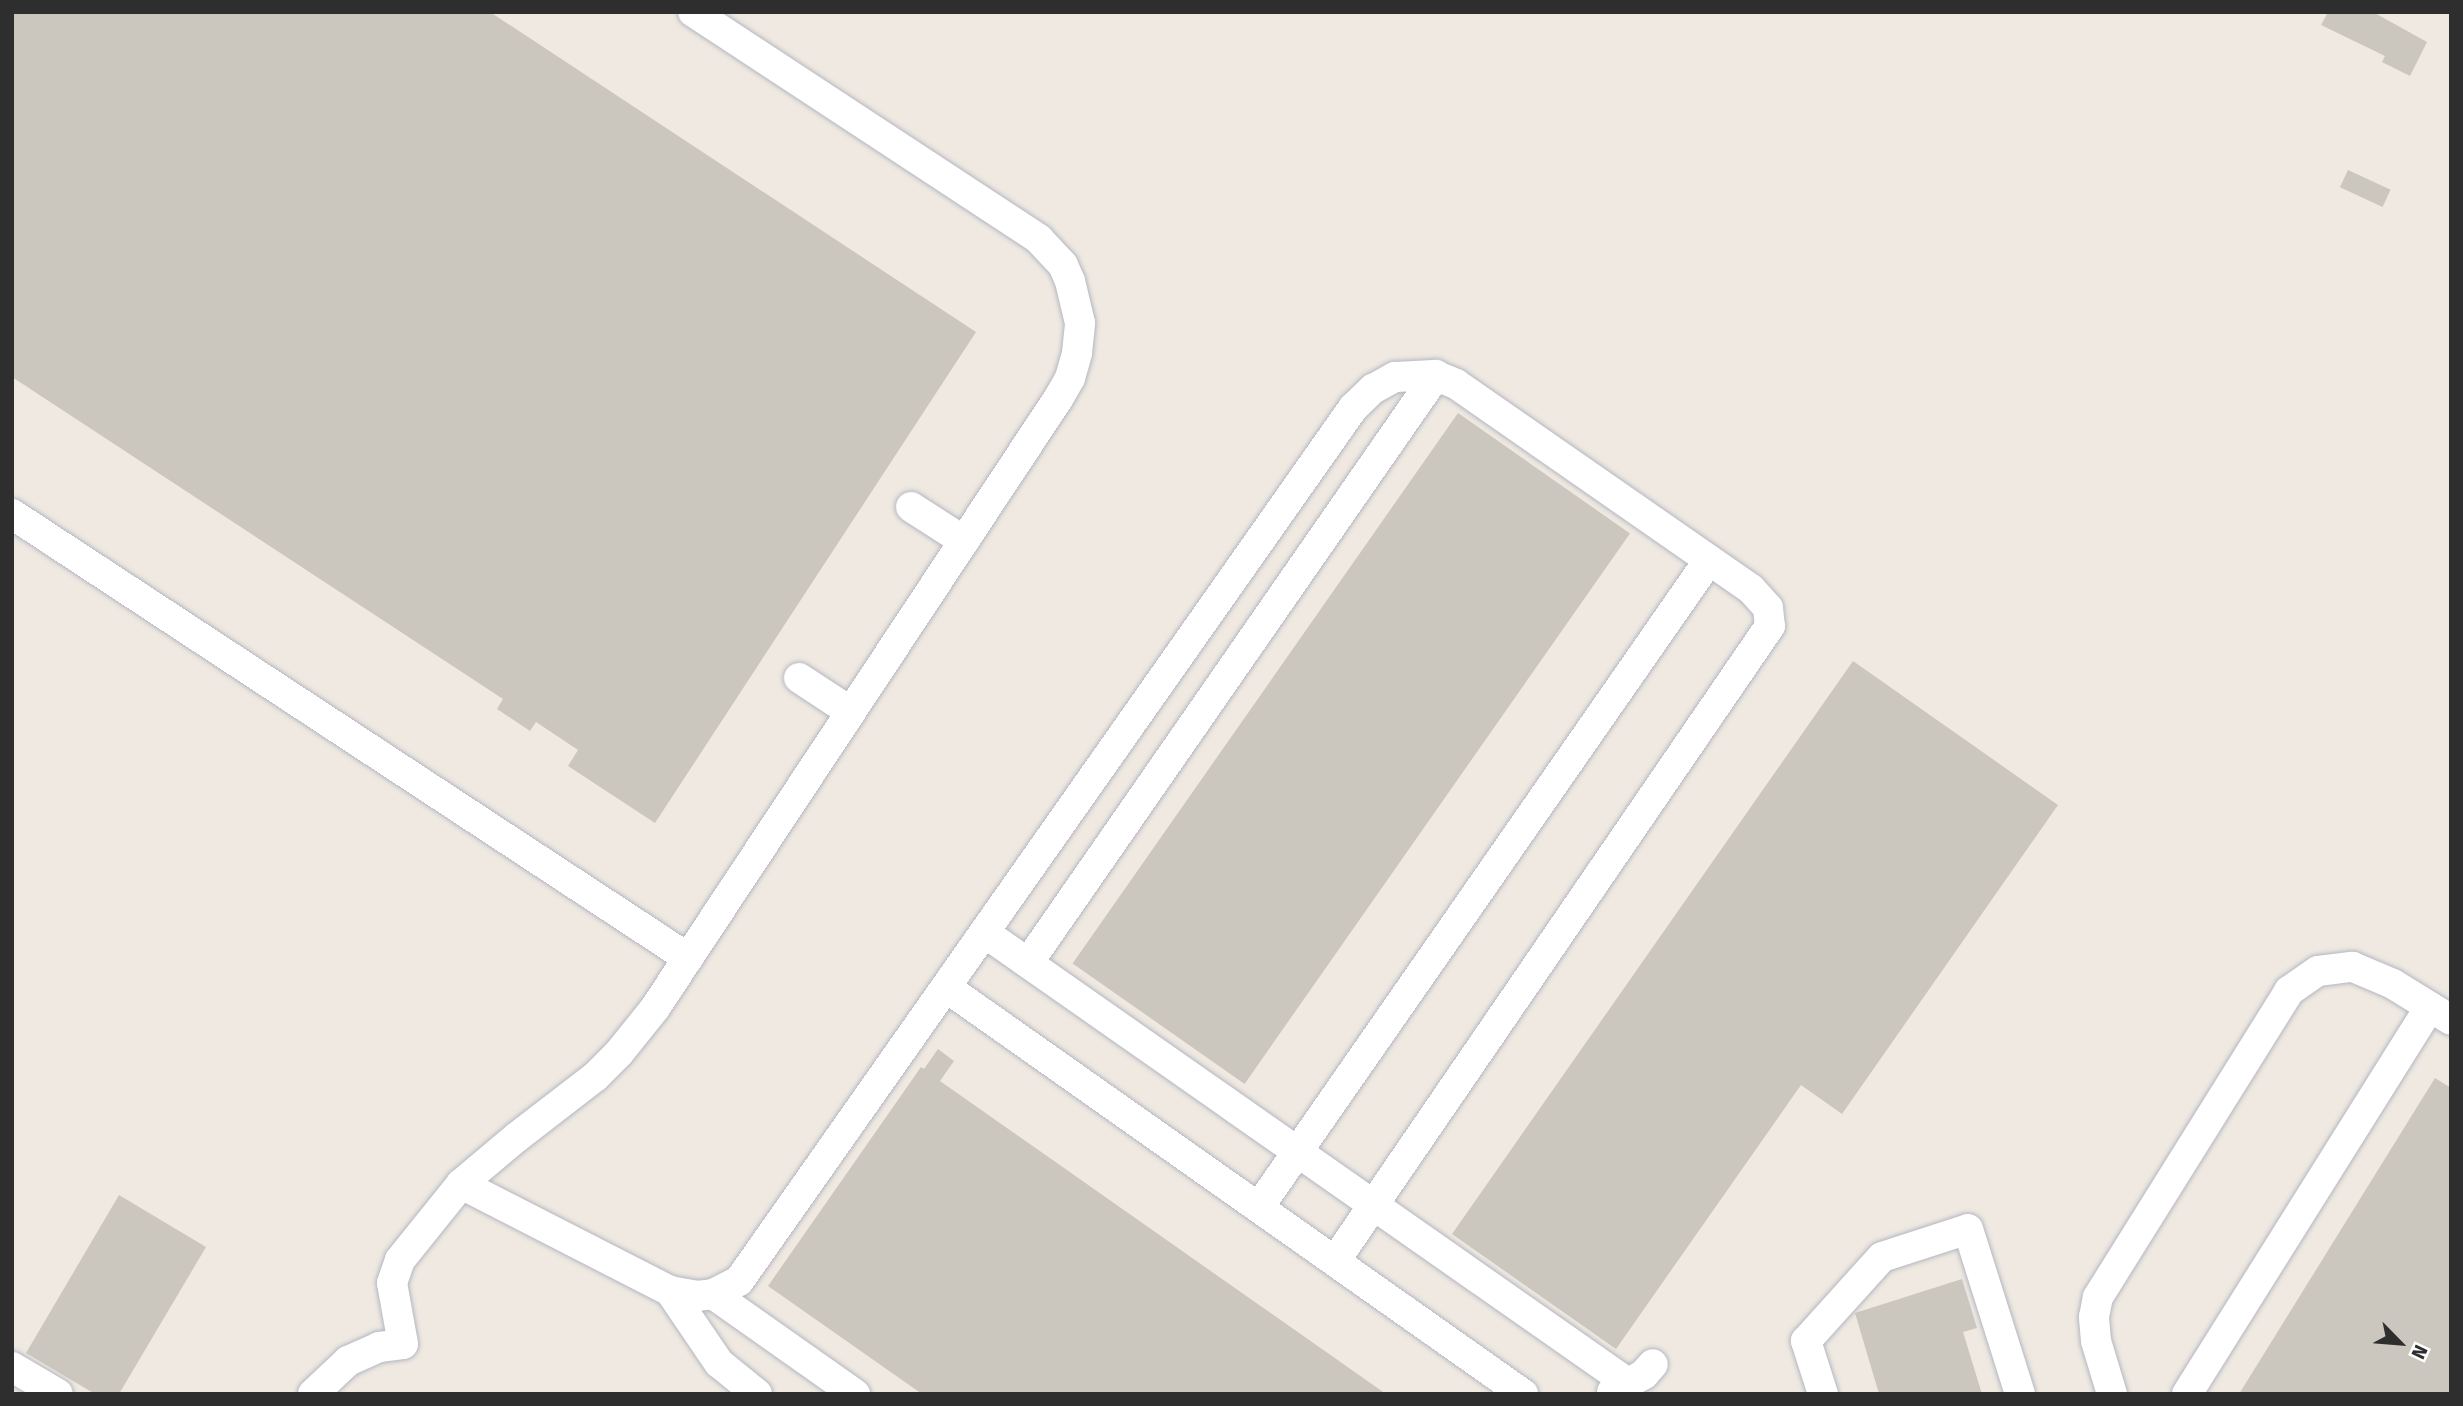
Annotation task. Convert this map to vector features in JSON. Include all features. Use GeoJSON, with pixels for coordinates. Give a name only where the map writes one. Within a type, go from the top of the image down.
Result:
{"type":"FeatureCollection","features":[{"type":"Feature","properties":{"kind":"street"},"geometry":{"type":"LineString","coordinates":[[313,1394],[348,1362],[379,1347],[402,1344],[392,1283],[400,1260],[461,1184],[516,1137],[579,1091],[619,1053],[655,1008],[1058,399],[1073,369],[1080,323],[1073,290],[1063,265],[1039,239],[693,12]]}},
{"type":"Feature","properties":{"kind":"street"},"geometry":{"type":"LineString","coordinates":[[461,1184],[670,1291],[697,1296],[713,1294],[734,1285],[754,1264],[1353,408],[1373,389],[1395,377],[1407,374],[1436,376],[1456,384],[1709,560],[1763,601],[1770,615],[1769,631],[1335,1261]]}},
{"type":"Feature","properties":{"kind":"street"},"geometry":{"type":"LineString","coordinates":[[1028,962],[1436,376]]}},
{"type":"Feature","properties":{"kind":"street"},"geometry":{"type":"LineString","coordinates":[[911,507],[964,541]]}},
{"type":"Feature","properties":{"kind":"street"},"geometry":{"type":"LineString","coordinates":[[12,514],[688,958]]}},
{"type":"Feature","properties":{"kind":"street"},"geometry":{"type":"LineString","coordinates":[[1259,1207],[1709,560]]}},
{"type":"Feature","properties":{"kind":"street"},"geometry":{"type":"LineString","coordinates":[[799,678],[851,712]]}},
{"type":"Feature","properties":{"kind":"street"},"geometry":{"type":"LineString","coordinates":[[985,933],[1374,1205],[1618,1389],[1653,1364]]}},
{"type":"Feature","properties":{"kind":"street"},"geometry":{"type":"LineString","coordinates":[[2112,1394],[2096,1341],[2094,1317],[2098,1297],[2289,991],[2318,971],[2353,967],[2393,984],[2440,1013],[2187,1394]]}},
{"type":"Feature","properties":{"kind":"street"},"geometry":{"type":"LineString","coordinates":[[947,988],[1523,1394]]}},
{"type":"Feature","properties":{"kind":"street"},"geometry":{"type":"LineString","coordinates":[[1822,1394],[1806,1341],[1882,1256],[1968,1229],[2020,1394]]}},
{"type":"Feature","properties":{"kind":"street"},"geometry":{"type":"LineString","coordinates":[[670,1291],[719,1363],[757,1394]]}},
{"type":"Feature","properties":{"kind":"street"},"geometry":{"type":"LineString","coordinates":[[713,1294],[855,1394]]}},
{"type":"Feature","properties":{"kind":"street"},"geometry":{"type":"LineString","coordinates":[[12,1367],[58,1394]]}},
{"type":"Feature","properties":{"kind":"building"},"geometry":{"type":"Polygon","coordinates":[[[12,12],[490,12],[976,332],[655,823],[568,766],[578,750],[536,722],[530,731],[497,709],[503,699],[12,377],[12,12]]]}},
{"type":"Feature","properties":{"kind":"building"},"geometry":{"type":"Polygon","coordinates":[[[2328,12],[2373,12],[2427,42],[2410,76],[2382,62],[2385,56],[2321,25],[2328,12]]]}},
{"type":"Feature","properties":{"kind":"building"},"geometry":{"type":"Polygon","coordinates":[[[2348,170],[2391,190],[2383,207],[2340,187],[2348,170]]]}},
{"type":"Feature","properties":{"kind":"building"},"geometry":{"type":"Polygon","coordinates":[[[1458,413],[1630,533],[1245,1084],[1073,963],[1458,413]]]}},
{"type":"Feature","properties":{"kind":"building"},"geometry":{"type":"Polygon","coordinates":[[[1853,661],[2058,805],[1842,1114],[1801,1085],[1616,1349],[1452,1234],[1853,661]]]}},
{"type":"Feature","properties":{"kind":"building"},"geometry":{"type":"Polygon","coordinates":[[[938,1049],[954,1061],[940,1081],[1386,1394],[922,1394],[768,1286],[921,1067],[924,1069],[938,1049]]]}},
{"type":"Feature","properties":{"kind":"building"},"geometry":{"type":"Polygon","coordinates":[[[2435,1078],[2451,1088],[2451,1394],[2239,1394],[2435,1078]]]}},
{"type":"Feature","properties":{"kind":"building"},"geometry":{"type":"Polygon","coordinates":[[[119,1195],[206,1247],[119,1394],[95,1394],[26,1353],[119,1195]]]}},
{"type":"Feature","properties":{"kind":"building"},"geometry":{"type":"Polygon","coordinates":[[[1962,1279],[1977,1328],[1963,1332],[1982,1394],[1879,1394],[1855,1313],[1962,1279]]]}}]}
